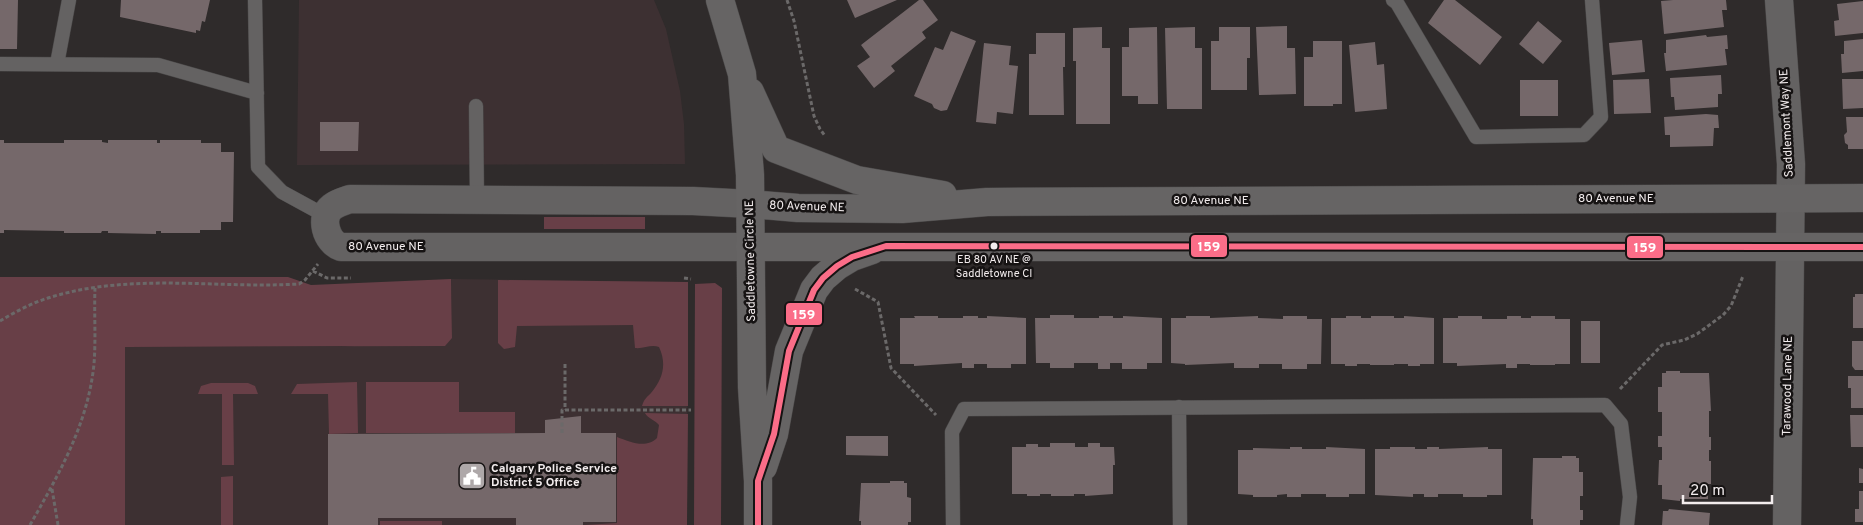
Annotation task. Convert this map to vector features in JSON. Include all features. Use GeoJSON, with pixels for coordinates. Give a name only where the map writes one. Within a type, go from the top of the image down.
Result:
{"type":"FeatureCollection","features":[{"type":"Feature","properties":{"kind":"street","name":"Saddletowne Circle NE"},"geometry":{"type":"LineString","coordinates":[[720,0],[742,74],[750,204],[752,387],[758,481],[758,525]]}},
{"type":"Feature","properties":{"kind":"street","name":"Saddlemont Way NE"},"geometry":{"type":"LineString","coordinates":[[1779,0],[1791,164],[1790,247]]}},
{"type":"Feature","properties":{"kind":"street"},"geometry":{"type":"LineString","coordinates":[[742,74],[776,149],[857,180],[987,202]]}},
{"type":"Feature","properties":{"kind":"street","name":"80 Avenue NE"},"geometry":{"type":"LineString","coordinates":[[1863,198],[987,202],[902,209],[798,208],[693,201],[350,199],[331,208],[330,228],[340,246],[349,247],[1863,247]]}},
{"type":"Feature","properties":{"kind":"street"},"geometry":{"type":"LineString","coordinates":[[758,481],[774,434],[789,351],[814,290],[823,278],[837,266],[852,257],[886,246]]}},
{"type":"Feature","properties":{"kind":"street","name":"Tarawood Lane NE"},"geometry":{"type":"LineString","coordinates":[[1787,525],[1790,247]]}},
{"type":"Feature","properties":{"kind":"lane"},"geometry":{"type":"LineString","coordinates":[[57,64],[69,0]]}},
{"type":"Feature","properties":{"kind":"lane"},"geometry":{"type":"LineString","coordinates":[[255,0],[258,167],[282,192],[330,228]]}},
{"type":"Feature","properties":{"kind":"lane"},"geometry":{"type":"LineString","coordinates":[[1393,0],[1397,3],[1476,138],[1584,134],[1601,117],[1592,0]]}},
{"type":"Feature","properties":{"kind":"lane"},"geometry":{"type":"LineString","coordinates":[[0,64],[158,65],[257,93]]}},
{"type":"Feature","properties":{"kind":"lane"},"geometry":{"type":"LineString","coordinates":[[476,106],[477,201]]}},
{"type":"Feature","properties":{"kind":"lane"},"geometry":{"type":"LineString","coordinates":[[953,525],[952,432],[964,409],[1605,406],[1622,424],[1630,497],[1627,525]]}},
{"type":"Feature","properties":{"kind":"lane"},"geometry":{"type":"LineString","coordinates":[[1180,407],[1180,525]]}},
{"type":"Feature","properties":{"kind":"path"},"geometry":{"type":"LineString","coordinates":[[787,0],[794,21],[814,116],[825,136]]}},
{"type":"Feature","properties":{"kind":"path"},"geometry":{"type":"LineString","coordinates":[[0,321],[47,298],[95,288],[156,283],[299,284],[313,271],[330,228]]}},
{"type":"Feature","properties":{"kind":"path"},"geometry":{"type":"LineString","coordinates":[[1605,406],[1662,345],[1690,337],[1723,315],[1731,306],[1743,276]]}},
{"type":"Feature","properties":{"kind":"path"},"geometry":{"type":"LineString","coordinates":[[848,286],[878,302],[891,368],[952,432]]}},
{"type":"Feature","properties":{"kind":"path"},"geometry":{"type":"LineString","coordinates":[[30,525],[75,440],[94,364],[95,288]]}},
{"type":"Feature","properties":{"kind":"path"},"geometry":{"type":"LineString","coordinates":[[562,433],[564,364]]}},
{"type":"Feature","properties":{"kind":"path"},"geometry":{"type":"LineString","coordinates":[[564,410],[691,410]]}},
{"type":"Feature","properties":{"kind":"path"},"geometry":{"type":"LineString","coordinates":[[51,488],[58,525]]}},
{"type":"Feature","properties":{"kind":"shaded area"},"geometry":{"type":"Polygon","coordinates":[[[299,0],[654,0],[666,29],[680,91],[684,124],[685,164],[297,165],[299,0]]]}},
{"type":"Feature","properties":{"kind":"shaded area"},"geometry":{"type":"Polygon","coordinates":[[[544,217],[645,217],[645,229],[544,229],[544,217]]]}},
{"type":"Feature","properties":{"kind":"shaded area"},"geometry":{"type":"Polygon","coordinates":[[[0,277],[288,277],[311,285],[451,279],[452,338],[445,346],[125,347],[125,525],[0,525],[0,277]]]}},
{"type":"Feature","properties":{"kind":"shaded area"},"geometry":{"type":"Polygon","coordinates":[[[451,279],[688,282],[687,525],[125,525],[125,347],[341,347],[452,338],[451,279]]]}},
{"type":"Feature","properties":{"kind":"shaded area"},"geometry":{"type":"Polygon","coordinates":[[[498,280],[688,282],[688,406],[642,406],[661,377],[663,359],[659,347],[635,348],[633,325],[517,326],[515,347],[504,349],[498,343],[498,280]]]}},
{"type":"Feature","properties":{"kind":"shaded area"},"geometry":{"type":"Polygon","coordinates":[[[715,283],[722,288],[721,525],[694,525],[695,284],[715,283]]]}},
{"type":"Feature","properties":{"kind":"shaded area"},"geometry":{"type":"Polygon","coordinates":[[[357,382],[358,433],[329,434],[328,394],[291,394],[297,384],[357,382]]]}},
{"type":"Feature","properties":{"kind":"shaded area"},"geometry":{"type":"Polygon","coordinates":[[[366,382],[459,382],[459,412],[515,412],[515,433],[366,433],[366,382]]]}},
{"type":"Feature","properties":{"kind":"shaded area"},"geometry":{"type":"Polygon","coordinates":[[[211,383],[248,383],[255,386],[258,394],[233,394],[234,465],[222,465],[222,394],[198,394],[201,386],[211,383]]]}},
{"type":"Feature","properties":{"kind":"shaded area"},"geometry":{"type":"Polygon","coordinates":[[[645,413],[688,414],[687,525],[585,525],[617,523],[617,437],[643,444],[657,438],[659,425],[645,413]]]}},
{"type":"Feature","properties":{"kind":"shaded area"},"geometry":{"type":"Polygon","coordinates":[[[233,476],[233,525],[221,525],[221,477],[233,476]]]}},
{"type":"Feature","properties":{"kind":"shaded area"},"geometry":{"type":"Polygon","coordinates":[[[380,521],[442,521],[442,525],[380,525],[380,521]]]}},
{"type":"Feature","properties":{"kind":"building"},"geometry":{"type":"Polygon","coordinates":[[[0,0],[18,0],[17,49],[0,49],[0,0]]]}},
{"type":"Feature","properties":{"kind":"building"},"geometry":{"type":"Polygon","coordinates":[[[121,0],[210,0],[205,22],[202,21],[200,31],[196,30],[196,33],[120,17],[121,0]]]}},
{"type":"Feature","properties":{"kind":"building"},"geometry":{"type":"Polygon","coordinates":[[[847,0],[897,0],[855,18],[847,0]]]}},
{"type":"Feature","properties":{"kind":"building"},"geometry":{"type":"Polygon","coordinates":[[[919,0],[923,0],[938,20],[922,32],[926,38],[891,66],[895,71],[874,88],[857,66],[870,57],[861,45],[919,0]]]}},
{"type":"Feature","properties":{"kind":"building"},"geometry":{"type":"Polygon","coordinates":[[[1444,0],[1455,0],[1502,37],[1480,65],[1428,23],[1444,0]]]}},
{"type":"Feature","properties":{"kind":"building"},"geometry":{"type":"Polygon","coordinates":[[[1726,0],[1727,10],[1722,10],[1724,27],[1664,34],[1661,1],[1726,0]]]}},
{"type":"Feature","properties":{"kind":"building"},"geometry":{"type":"Polygon","coordinates":[[[1863,1],[1863,33],[1835,36],[1834,21],[1839,20],[1837,4],[1863,1]]]}},
{"type":"Feature","properties":{"kind":"building"},"geometry":{"type":"Polygon","coordinates":[[[1538,21],[1562,41],[1543,64],[1519,44],[1538,21]]]}},
{"type":"Feature","properties":{"kind":"building"},"geometry":{"type":"Polygon","coordinates":[[[1287,26],[1287,48],[1295,48],[1296,94],[1259,95],[1256,27],[1287,26]]]}},
{"type":"Feature","properties":{"kind":"building"},"geometry":{"type":"Polygon","coordinates":[[[1102,27],[1102,48],[1110,48],[1110,124],[1076,124],[1076,61],[1073,61],[1073,28],[1102,27]]]}},
{"type":"Feature","properties":{"kind":"building"},"geometry":{"type":"Polygon","coordinates":[[[1157,27],[1158,104],[1138,104],[1138,96],[1122,96],[1122,47],[1129,47],[1129,28],[1157,27]]]}},
{"type":"Feature","properties":{"kind":"building"},"geometry":{"type":"Polygon","coordinates":[[[1195,27],[1195,48],[1202,48],[1202,109],[1167,109],[1165,28],[1195,27]]]}},
{"type":"Feature","properties":{"kind":"building"},"geometry":{"type":"Polygon","coordinates":[[[1219,27],[1250,27],[1250,58],[1247,58],[1247,90],[1211,90],[1211,41],[1219,41],[1219,27]]]}},
{"type":"Feature","properties":{"kind":"building"},"geometry":{"type":"Polygon","coordinates":[[[951,31],[976,41],[947,110],[941,111],[934,108],[932,104],[914,96],[935,47],[943,50],[951,31]]]}},
{"type":"Feature","properties":{"kind":"building"},"geometry":{"type":"Polygon","coordinates":[[[1036,33],[1065,33],[1065,67],[1063,67],[1064,115],[1029,115],[1029,54],[1036,54],[1036,33]]]}},
{"type":"Feature","properties":{"kind":"building"},"geometry":{"type":"Polygon","coordinates":[[[1706,35],[1707,37],[1727,35],[1728,49],[1725,49],[1727,65],[1666,71],[1664,53],[1666,53],[1666,40],[1706,35]]]}},
{"type":"Feature","properties":{"kind":"building"},"geometry":{"type":"Polygon","coordinates":[[[1863,39],[1863,71],[1842,73],[1841,54],[1844,54],[1844,41],[1863,39]]]}},
{"type":"Feature","properties":{"kind":"building"},"geometry":{"type":"Polygon","coordinates":[[[1642,40],[1645,72],[1612,75],[1609,43],[1642,40]]]}},
{"type":"Feature","properties":{"kind":"building"},"geometry":{"type":"Polygon","coordinates":[[[1313,41],[1342,41],[1342,104],[1333,104],[1333,106],[1304,106],[1304,57],[1313,57],[1313,41]]]}},
{"type":"Feature","properties":{"kind":"building"},"geometry":{"type":"Polygon","coordinates":[[[1375,42],[1377,65],[1384,64],[1387,109],[1355,112],[1349,45],[1375,42]]]}},
{"type":"Feature","properties":{"kind":"building"},"geometry":{"type":"Polygon","coordinates":[[[984,43],[1011,46],[1009,65],[1018,66],[1013,114],[997,112],[996,124],[976,122],[984,43]]]}},
{"type":"Feature","properties":{"kind":"building"},"geometry":{"type":"Polygon","coordinates":[[[1721,75],[1722,94],[1718,94],[1718,107],[1675,110],[1674,97],[1671,97],[1670,78],[1721,75]]]}},
{"type":"Feature","properties":{"kind":"building"},"geometry":{"type":"Polygon","coordinates":[[[1649,79],[1651,113],[1614,114],[1613,80],[1649,79]]]}},
{"type":"Feature","properties":{"kind":"building"},"geometry":{"type":"Polygon","coordinates":[[[1842,79],[1863,79],[1863,108],[1843,109],[1842,79]]]}},
{"type":"Feature","properties":{"kind":"building"},"geometry":{"type":"Polygon","coordinates":[[[1520,80],[1558,80],[1558,116],[1520,116],[1520,80]]]}},
{"type":"Feature","properties":{"kind":"building"},"geometry":{"type":"Polygon","coordinates":[[[1718,115],[1719,128],[1714,128],[1713,146],[1670,147],[1670,135],[1665,135],[1664,117],[1718,115]]]}},
{"type":"Feature","properties":{"kind":"building"},"geometry":{"type":"Polygon","coordinates":[[[1846,117],[1863,117],[1863,149],[1848,149],[1844,135],[1847,132],[1846,117]]]}},
{"type":"Feature","properties":{"kind":"building"},"geometry":{"type":"Polygon","coordinates":[[[320,122],[359,122],[358,151],[320,151],[320,122]]]}},
{"type":"Feature","properties":{"kind":"building"},"geometry":{"type":"Polygon","coordinates":[[[0,140],[4,140],[4,143],[64,143],[64,140],[102,140],[102,142],[108,143],[108,140],[157,140],[157,143],[160,143],[160,140],[201,140],[201,143],[221,143],[221,152],[234,152],[233,222],[221,222],[221,230],[200,230],[200,233],[161,233],[161,231],[156,231],[156,234],[108,233],[108,231],[102,231],[101,233],[64,233],[64,231],[4,230],[4,233],[0,233],[0,140]]]}},
{"type":"Feature","properties":{"kind":"building"},"geometry":{"type":"Polygon","coordinates":[[[1855,294],[1863,294],[1863,328],[1853,328],[1853,297],[1855,297],[1855,294]]]}},
{"type":"Feature","properties":{"kind":"building"},"geometry":{"type":"Polygon","coordinates":[[[1050,315],[1074,315],[1074,318],[1113,316],[1113,318],[1123,318],[1123,316],[1162,318],[1162,363],[1147,363],[1147,369],[1122,369],[1122,363],[1110,363],[1110,369],[1098,369],[1098,363],[1074,363],[1074,368],[1050,368],[1050,363],[1036,363],[1035,318],[1050,318],[1050,315]]]}},
{"type":"Feature","properties":{"kind":"building"},"geometry":{"type":"Polygon","coordinates":[[[914,316],[938,316],[938,318],[978,316],[978,318],[987,318],[987,316],[1026,318],[1026,364],[1011,364],[1011,368],[987,368],[987,364],[974,364],[974,368],[962,368],[962,363],[914,366],[914,364],[900,364],[900,318],[915,318],[914,316]]]}},
{"type":"Feature","properties":{"kind":"building"},"geometry":{"type":"Polygon","coordinates":[[[1186,316],[1210,316],[1210,318],[1258,316],[1258,318],[1283,319],[1283,316],[1307,316],[1307,319],[1322,319],[1321,364],[1307,364],[1307,369],[1282,369],[1282,364],[1259,364],[1259,368],[1234,368],[1234,363],[1185,365],[1171,363],[1171,318],[1186,318],[1186,316]]]}},
{"type":"Feature","properties":{"kind":"building"},"geometry":{"type":"Polygon","coordinates":[[[1346,316],[1361,316],[1361,318],[1394,316],[1394,318],[1404,318],[1404,316],[1434,318],[1434,364],[1408,366],[1408,364],[1357,364],[1357,366],[1345,366],[1345,364],[1331,364],[1331,318],[1346,318],[1346,316]]]}},
{"type":"Feature","properties":{"kind":"building"},"geometry":{"type":"Polygon","coordinates":[[[1458,316],[1482,316],[1482,319],[1507,319],[1507,316],[1531,318],[1531,316],[1555,316],[1555,319],[1570,319],[1570,364],[1517,364],[1517,368],[1506,368],[1506,364],[1457,366],[1457,363],[1443,363],[1443,318],[1458,318],[1458,316]]]}},
{"type":"Feature","properties":{"kind":"building"},"geometry":{"type":"Polygon","coordinates":[[[1581,321],[1600,321],[1600,363],[1581,363],[1581,321]]]}},
{"type":"Feature","properties":{"kind":"building"},"geometry":{"type":"Polygon","coordinates":[[[1852,341],[1863,341],[1863,370],[1855,370],[1852,366],[1852,341]]]}},
{"type":"Feature","properties":{"kind":"building"},"geometry":{"type":"Polygon","coordinates":[[[1666,371],[1709,373],[1711,411],[1709,411],[1709,437],[1711,437],[1711,450],[1709,450],[1709,461],[1711,461],[1711,484],[1708,484],[1708,499],[1680,499],[1680,501],[1662,499],[1662,485],[1658,485],[1659,460],[1662,460],[1662,447],[1658,447],[1658,436],[1662,436],[1662,412],[1658,412],[1658,387],[1662,387],[1662,373],[1666,373],[1666,371]]]}},
{"type":"Feature","properties":{"kind":"building"},"geometry":{"type":"Polygon","coordinates":[[[1848,376],[1863,376],[1863,408],[1851,408],[1851,388],[1848,388],[1848,376]]]}},
{"type":"Feature","properties":{"kind":"building"},"geometry":{"type":"Polygon","coordinates":[[[1850,415],[1863,415],[1863,447],[1851,447],[1850,415]]]}},
{"type":"Feature","properties":{"kind":"building","name":"Calgary Police Service District 5 Office"},"geometry":{"type":"Polygon","coordinates":[[[581,416],[581,433],[616,433],[616,522],[583,522],[583,525],[516,525],[516,518],[378,518],[378,525],[328,525],[328,434],[545,433],[545,420],[581,416]]]}},
{"type":"Feature","properties":{"kind":"building"},"geometry":{"type":"Polygon","coordinates":[[[846,436],[888,436],[888,456],[846,455],[846,436]]]}},
{"type":"Feature","properties":{"kind":"building"},"geometry":{"type":"Polygon","coordinates":[[[1050,443],[1075,443],[1075,447],[1088,447],[1088,443],[1100,443],[1100,447],[1114,447],[1113,494],[1051,496],[1051,494],[1040,494],[1040,496],[1027,496],[1027,494],[1012,494],[1012,447],[1026,447],[1026,444],[1038,444],[1038,447],[1050,447],[1050,443]]]}},
{"type":"Feature","properties":{"kind":"building"},"geometry":{"type":"Polygon","coordinates":[[[1290,447],[1302,447],[1302,449],[1326,449],[1326,447],[1365,449],[1365,494],[1349,494],[1349,497],[1326,497],[1326,494],[1301,494],[1301,497],[1287,497],[1287,494],[1277,495],[1277,497],[1253,497],[1253,495],[1238,494],[1238,450],[1253,450],[1253,448],[1290,449],[1290,447]]]}},
{"type":"Feature","properties":{"kind":"building"},"geometry":{"type":"Polygon","coordinates":[[[1390,447],[1427,449],[1427,447],[1439,447],[1439,449],[1488,447],[1488,449],[1502,449],[1502,495],[1463,497],[1463,494],[1438,494],[1438,497],[1424,497],[1424,494],[1413,494],[1413,497],[1375,495],[1375,449],[1390,449],[1390,447]]]}},
{"type":"Feature","properties":{"kind":"building"},"geometry":{"type":"Polygon","coordinates":[[[1562,456],[1576,456],[1576,458],[1579,458],[1579,472],[1583,472],[1583,496],[1580,496],[1580,510],[1583,510],[1583,520],[1580,520],[1580,525],[1533,525],[1533,519],[1531,519],[1533,458],[1562,458],[1562,456]]]}},
{"type":"Feature","properties":{"kind":"building"},"geometry":{"type":"Polygon","coordinates":[[[1859,468],[1863,469],[1863,483],[1859,483],[1859,468]]]}},
{"type":"Feature","properties":{"kind":"building"},"geometry":{"type":"Polygon","coordinates":[[[890,481],[904,481],[904,483],[907,483],[907,497],[911,498],[911,522],[908,522],[908,525],[861,525],[861,521],[859,521],[861,483],[890,483],[890,481]]]}},
{"type":"Feature","properties":{"kind":"building"},"geometry":{"type":"Polygon","coordinates":[[[1859,491],[1863,491],[1863,522],[1855,522],[1855,509],[1859,509],[1859,491]]]}},
{"type":"Feature","properties":{"kind":"building"},"geometry":{"type":"Polygon","coordinates":[[[1669,509],[1710,513],[1709,525],[1662,525],[1663,511],[1668,511],[1669,509]]]}},
{"type":"Feature","properties":{"kind":"transit line","name":"159"},"geometry":{"type":"LineString","coordinates":[[758,525],[758,481],[774,434],[789,351],[814,290],[823,278],[837,266],[852,257],[886,246],[1863,247]]}},
{"type":"Feature","properties":{"kind":"place","name":"EB 80 AV NE @ Saddletowne CI"},"geometry":{"type":"Point","coordinates":[994,246]}},
{"type":"Feature","properties":{"kind":"place","name":"Calgary Police Service District 5 Office"},"geometry":{"type":"Point","coordinates":[472,476]}}]}
